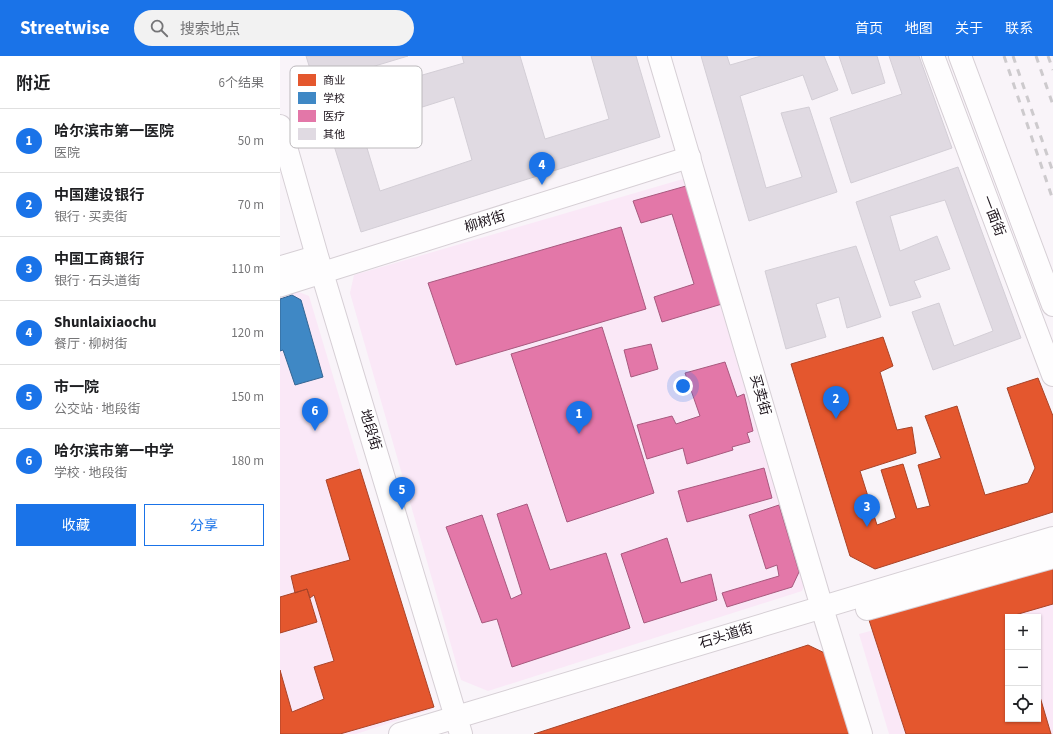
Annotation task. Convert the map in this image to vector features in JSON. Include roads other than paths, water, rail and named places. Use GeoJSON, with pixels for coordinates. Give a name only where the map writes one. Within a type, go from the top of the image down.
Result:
{"type":"FeatureCollection","features":[{"type":"Feature","properties":{"kind":"main road","name":"买卖街"},"geometry":{"type":"LineString","coordinates":[[659,56],[861,734]]}},
{"type":"Feature","properties":{"kind":"main road","name":"一面街"},"geometry":{"type":"LineString","coordinates":[[934,56],[1053,375]]}},
{"type":"Feature","properties":{"kind":"main road","name":"一面街"},"geometry":{"type":"LineString","coordinates":[[960,56],[1053,304]]}},
{"type":"Feature","properties":{"kind":"main road","name":"地段街"},"geometry":{"type":"LineString","coordinates":[[280,126],[455,729]]}},
{"type":"Feature","properties":{"kind":"main road","name":"石头道街"},"geometry":{"type":"LineString","coordinates":[[400,734],[455,729],[824,614],[1053,538]]}},
{"type":"Feature","properties":{"kind":"main road","name":"石头道街"},"geometry":{"type":"LineString","coordinates":[[824,614],[1053,557]]}},
{"type":"Feature","properties":{"kind":"street","name":"柳树街"},"geometry":{"type":"LineString","coordinates":[[280,286],[320,265],[690,157]]}},
{"type":"Feature","properties":{"kind":"street","name":"柳树街"},"geometry":{"type":"LineString","coordinates":[[280,267],[320,265]]}},
{"type":"Feature","properties":{"kind":"railway"},"geometry":{"type":"LineString","coordinates":[[1004,56],[1053,200]]}},
{"type":"Feature","properties":{"kind":"railway"},"geometry":{"type":"LineString","coordinates":[[1013,56],[1053,172]]}},
{"type":"Feature","properties":{"kind":"railway"},"geometry":{"type":"LineString","coordinates":[[1036,56],[1053,105]]}},
{"type":"Feature","properties":{"kind":"railway"},"geometry":{"type":"LineString","coordinates":[[1048,56],[1053,70]]}},
{"type":"Feature","properties":{"kind":"place","name":"Shunlaixiaochu"},"geometry":{"type":"Point","coordinates":[542,185]}},
{"type":"Feature","properties":{"kind":"place","name":"中国建设银行"},"geometry":{"type":"Point","coordinates":[836,419]}},
{"type":"Feature","properties":{"kind":"place","name":"哈尔滨市第一中学"},"geometry":{"type":"Point","coordinates":[315,431]}},
{"type":"Feature","properties":{"kind":"place","name":"哈尔滨市第一医院"},"geometry":{"type":"Point","coordinates":[579,434]}},
{"type":"Feature","properties":{"kind":"place","name":"市一院"},"geometry":{"type":"Point","coordinates":[402,510]}},
{"type":"Feature","properties":{"kind":"place","name":"中国工商银行"},"geometry":{"type":"Point","coordinates":[867,527]}}]}
